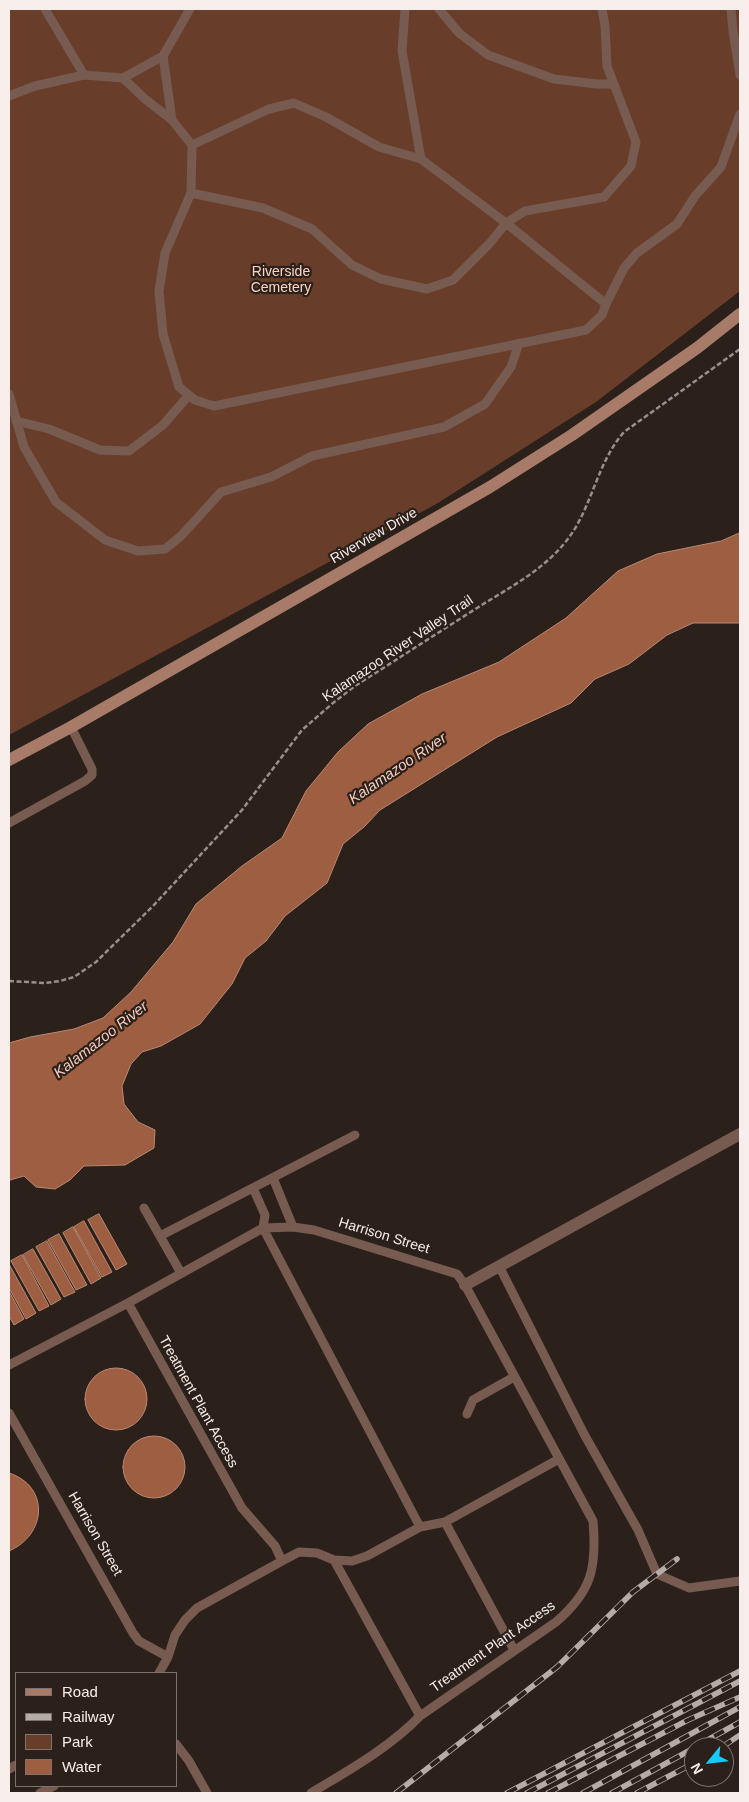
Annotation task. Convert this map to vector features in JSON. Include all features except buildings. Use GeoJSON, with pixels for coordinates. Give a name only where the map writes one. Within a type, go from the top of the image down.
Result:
{"type":"FeatureCollection","features":[{"type":"Feature","properties":{"kind":"street","name":"Riverview Drive"},"geometry":{"type":"LineString","coordinates":[[9,760],[71,727],[490,487],[572,435],[697,348],[740,314]]}},
{"type":"Feature","properties":{"kind":"street"},"geometry":{"type":"LineString","coordinates":[[465,1285],[740,1134]]}},
{"type":"Feature","properties":{"kind":"lane"},"geometry":{"type":"LineString","coordinates":[[46,9],[84,75]]}},
{"type":"Feature","properties":{"kind":"lane"},"geometry":{"type":"LineString","coordinates":[[9,96],[36,86],[84,75],[123,78],[163,56],[190,9]]}},
{"type":"Feature","properties":{"kind":"lane"},"geometry":{"type":"LineString","coordinates":[[405,9],[402,51],[420,159]]}},
{"type":"Feature","properties":{"kind":"lane"},"geometry":{"type":"LineString","coordinates":[[439,9],[460,33],[488,55],[554,79],[613,84]]}},
{"type":"Feature","properties":{"kind":"lane"},"geometry":{"type":"LineString","coordinates":[[191,193],[263,208],[312,229],[352,265],[381,279],[426,289],[453,280],[506,224],[525,211],[604,197],[631,166],[636,142],[607,66],[605,26],[602,9]]}},
{"type":"Feature","properties":{"kind":"lane"},"geometry":{"type":"LineString","coordinates":[[731,9],[740,75]]}},
{"type":"Feature","properties":{"kind":"lane"},"geometry":{"type":"LineString","coordinates":[[163,56],[172,120]]}},
{"type":"Feature","properties":{"kind":"lane"},"geometry":{"type":"LineString","coordinates":[[123,78],[145,99],[172,120],[192,145],[191,193],[166,253],[159,291],[163,334],[179,387],[195,400],[214,406],[586,330],[602,315],[624,268],[637,253],[676,224],[696,196],[721,167],[740,114]]}},
{"type":"Feature","properties":{"kind":"lane"},"geometry":{"type":"LineString","coordinates":[[192,145],[269,110],[294,103],[326,117],[379,147],[420,159],[506,224],[606,304]]}},
{"type":"Feature","properties":{"kind":"lane"},"geometry":{"type":"LineString","coordinates":[[9,394],[24,447],[56,502],[105,540],[138,551],[165,549],[181,536],[221,492],[272,477],[312,456],[444,426],[485,404],[510,367],[520,343]]}},
{"type":"Feature","properties":{"kind":"lane"},"geometry":{"type":"LineString","coordinates":[[16,421],[48,429],[100,450],[129,451],[163,425],[189,395]]}},
{"type":"Feature","properties":{"kind":"lane"},"geometry":{"type":"LineString","coordinates":[[9,823],[85,781],[92,775],[92,769],[71,727]]}},
{"type":"Feature","properties":{"kind":"lane"},"geometry":{"type":"LineString","coordinates":[[160,1236],[355,1135]]}},
{"type":"Feature","properties":{"kind":"lane"},"geometry":{"type":"LineString","coordinates":[[272,1178],[293,1227]]}},
{"type":"Feature","properties":{"kind":"lane"},"geometry":{"type":"LineString","coordinates":[[253,1188],[265,1215],[263,1228],[420,1527]]}},
{"type":"Feature","properties":{"kind":"lane"},"geometry":{"type":"LineString","coordinates":[[144,1208],[181,1274]]}},
{"type":"Feature","properties":{"kind":"lane","name":"Harrison Street"},"geometry":{"type":"LineString","coordinates":[[9,1365],[128,1303],[263,1228],[293,1227],[314,1230],[457,1274],[465,1285]]}},
{"type":"Feature","properties":{"kind":"lane"},"geometry":{"type":"LineString","coordinates":[[499,1266],[584,1434],[638,1530],[657,1574],[689,1588],[740,1581]]}},
{"type":"Feature","properties":{"kind":"lane","name":"Treatment Plant Access"},"geometry":{"type":"LineString","coordinates":[[311,1793],[374,1754],[405,1731],[420,1716],[556,1622],[571,1609],[586,1589],[593,1567],[595,1547],[593,1521],[465,1285]]}},
{"type":"Feature","properties":{"kind":"lane","name":"Treatment Plant Access"},"geometry":{"type":"LineString","coordinates":[[128,1303],[242,1508],[275,1546],[282,1561]]}},
{"type":"Feature","properties":{"kind":"lane"},"geometry":{"type":"LineString","coordinates":[[467,1414],[473,1400],[514,1377]]}},
{"type":"Feature","properties":{"kind":"lane","name":"Harrison Street"},"geometry":{"type":"LineString","coordinates":[[9,1413],[133,1633],[139,1641],[168,1657]]}},
{"type":"Feature","properties":{"kind":"lane"},"geometry":{"type":"LineString","coordinates":[[160,1672],[168,1657],[175,1635],[185,1620],[197,1608],[282,1561],[299,1552],[317,1553],[334,1560],[352,1561],[367,1556],[420,1527],[445,1522],[559,1459]]}},
{"type":"Feature","properties":{"kind":"lane"},"geometry":{"type":"LineString","coordinates":[[445,1522],[514,1650]]}},
{"type":"Feature","properties":{"kind":"lane"},"geometry":{"type":"LineString","coordinates":[[334,1560],[420,1716]]}},
{"type":"Feature","properties":{"kind":"lane"},"geometry":{"type":"LineString","coordinates":[[178,1747],[189,1761],[207,1793]]}},
{"type":"Feature","properties":{"kind":"lane"},"geometry":{"type":"LineString","coordinates":[[40,1793],[52,1787]]}},
{"type":"Feature","properties":{"kind":"path","name":"Kalamazoo River Valley Trail"},"geometry":{"type":"LineString","coordinates":[[9,980],[45,983],[60,981],[79,974],[96,962],[153,906],[242,810],[302,730],[355,686],[521,580],[550,558],[563,545],[581,518],[609,451],[624,432],[740,349]]}},
{"type":"Feature","properties":{"kind":"green space","name":"Riverside Cemetery"},"geometry":{"type":"Polygon","coordinates":[[[9,9],[740,9],[740,291],[596,402],[438,503],[9,735],[9,9]]]}},
{"type":"Feature","properties":{"kind":"water","name":"Kalamazoo River"},"geometry":{"type":"Polygon","coordinates":[[[740,533],[740,623],[693,623],[667,635],[629,664],[595,679],[571,703],[497,737],[380,810],[364,827],[343,844],[327,883],[285,916],[266,941],[245,958],[232,984],[200,1024],[161,1046],[142,1052],[131,1064],[122,1086],[124,1104],[138,1122],[155,1130],[154,1148],[125,1165],[84,1166],[70,1180],[55,1189],[36,1187],[24,1176],[10,1180],[9,1183],[9,1043],[74,1029],[103,1018],[131,992],[173,942],[196,904],[242,866],[282,838],[306,791],[338,752],[368,724],[422,694],[499,662],[566,618],[618,571],[657,554],[721,541],[740,533]]]}},
{"type":"Feature","properties":{"kind":"water"},"geometry":{"type":"Polygon","coordinates":[[[99,1214],[127,1264],[116,1270],[88,1220],[99,1214]]]}},
{"type":"Feature","properties":{"kind":"water"},"geometry":{"type":"Polygon","coordinates":[[[84,1221],[112,1272],[102,1277],[74,1227],[84,1221]]]}},
{"type":"Feature","properties":{"kind":"water"},"geometry":{"type":"Polygon","coordinates":[[[73,1227],[101,1278],[91,1284],[63,1233],[73,1227]]]}},
{"type":"Feature","properties":{"kind":"water"},"geometry":{"type":"Polygon","coordinates":[[[59,1234],[87,1285],[76,1290],[48,1240],[59,1234]]]}},
{"type":"Feature","properties":{"kind":"water"},"geometry":{"type":"Polygon","coordinates":[[[47,1241],[75,1292],[64,1297],[36,1247],[47,1241]]]}},
{"type":"Feature","properties":{"kind":"water"},"geometry":{"type":"Polygon","coordinates":[[[33,1249],[61,1299],[51,1305],[23,1255],[33,1249]]]}},
{"type":"Feature","properties":{"kind":"water"},"geometry":{"type":"Polygon","coordinates":[[[22,1255],[49,1306],[39,1311],[11,1261],[22,1255]]]}},
{"type":"Feature","properties":{"kind":"water"},"geometry":{"type":"Polygon","coordinates":[[[9,1264],[36,1313],[26,1319],[9,1288],[9,1264]]]}},
{"type":"Feature","properties":{"kind":"water"},"geometry":{"type":"Polygon","coordinates":[[[9,1291],[24,1319],[14,1325],[9,1316],[9,1291]]]}},
{"type":"Feature","properties":{"kind":"water"},"geometry":{"type":"Polygon","coordinates":[[[110,1368],[122,1368],[138,1377],[145,1387],[147,1399],[145,1411],[138,1421],[122,1430],[110,1430],[99,1425],[90,1416],[85,1405],[85,1393],[90,1382],[99,1373],[110,1368]]]}},
{"type":"Feature","properties":{"kind":"water"},"geometry":{"type":"Polygon","coordinates":[[[148,1436],[160,1436],[176,1445],[183,1455],[185,1467],[183,1479],[176,1489],[160,1498],[148,1498],[137,1493],[128,1484],[123,1473],[123,1461],[128,1450],[137,1441],[148,1436]]]}},
{"type":"Feature","properties":{"kind":"water"},"geometry":{"type":"Polygon","coordinates":[[[9,1473],[22,1479],[32,1488],[37,1499],[39,1511],[37,1523],[31,1534],[22,1544],[9,1551],[9,1473]]]}},
{"type":"Feature","properties":{"kind":"railway"},"geometry":{"type":"LineString","coordinates":[[396,1793],[557,1667],[633,1592],[677,1559]]}},
{"type":"Feature","properties":{"kind":"railway"},"geometry":{"type":"LineString","coordinates":[[507,1793],[740,1671]]}},
{"type":"Feature","properties":{"kind":"railway"},"geometry":{"type":"LineString","coordinates":[[527,1793],[740,1681]]}},
{"type":"Feature","properties":{"kind":"railway"},"geometry":{"type":"LineString","coordinates":[[548,1793],[688,1720],[740,1697]]}},
{"type":"Feature","properties":{"kind":"railway"},"geometry":{"type":"LineString","coordinates":[[583,1793],[740,1707]]}},
{"type":"Feature","properties":{"kind":"railway"},"geometry":{"type":"LineString","coordinates":[[713,1737],[740,1722]]}},
{"type":"Feature","properties":{"kind":"railway"},"geometry":{"type":"LineString","coordinates":[[734,1739],[740,1735]]}},
{"type":"Feature","properties":{"kind":"railway"},"geometry":{"type":"LineString","coordinates":[[612,1793],[684,1753]]}},
{"type":"Feature","properties":{"kind":"railway"},"geometry":{"type":"LineString","coordinates":[[637,1793],[684,1768]]}}]}
